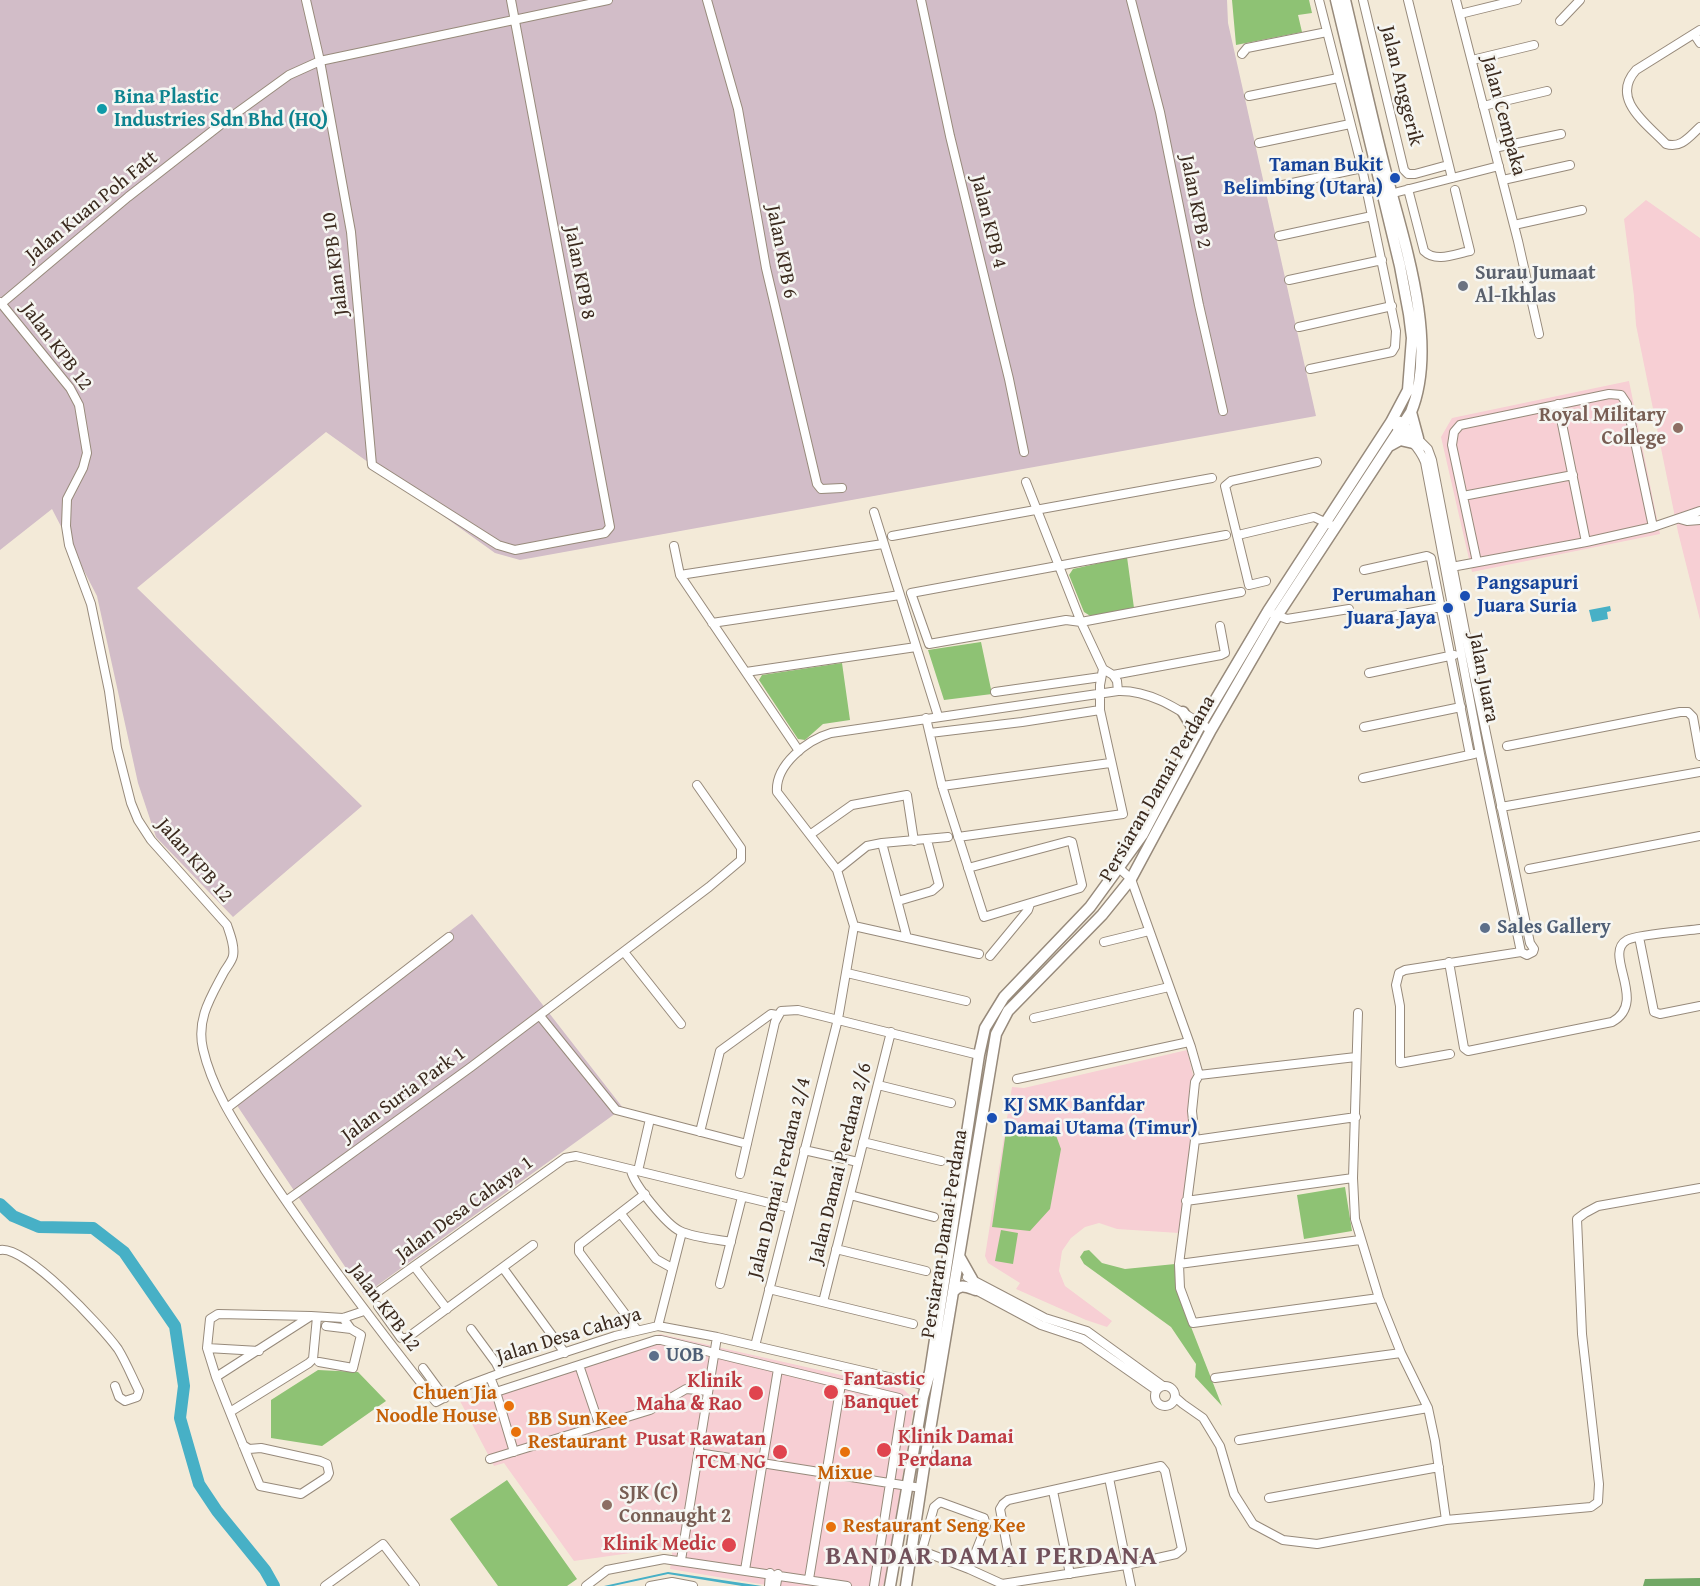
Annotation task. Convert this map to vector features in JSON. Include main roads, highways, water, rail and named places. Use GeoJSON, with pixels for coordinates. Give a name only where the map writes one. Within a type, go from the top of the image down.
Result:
{"type":"FeatureCollection","features":[{"type":"Feature","properties":{"kind":"main road"},"geometry":{"type":"LineString","coordinates":[[1336,0],[1387,195]]}},
{"type":"Feature","properties":{"kind":"main road"},"geometry":{"type":"LineString","coordinates":[[1345,0],[1387,195]]}},
{"type":"Feature","properties":{"kind":"main road","name":"Persiaran Damai Perdana"},"geometry":{"type":"LineString","coordinates":[[906,1586],[917,1549],[921,1488],[953,1292],[950,1272],[959,1255],[996,1034],[1003,1017],[1102,915],[1131,879],[1273,613],[1336,528],[1411,412],[1417,396],[1422,340],[1413,281],[1387,195]]}},
{"type":"Feature","properties":{"kind":"main road","name":"Persiaran Damai Perdana"},"geometry":{"type":"LineString","coordinates":[[890,1586],[923,1398],[950,1272],[979,1055],[990,1017],[1012,988],[1090,907],[1143,834],[1209,712],[1273,613],[1326,522],[1393,419],[1408,390],[1412,338],[1387,195]]}},
{"type":"Feature","properties":{"kind":"main road"},"geometry":{"type":"LineString","coordinates":[[1389,446],[1400,440],[1416,441],[1411,412]]}},
{"type":"Feature","properties":{"kind":"main road"},"geometry":{"type":"LineString","coordinates":[[1195,736],[1183,712],[1209,712]]}},
{"type":"Feature","properties":{"kind":"main road"},"geometry":{"type":"LineString","coordinates":[[1012,988],[1017,987],[1022,991],[1019,999]]}},
{"type":"Feature","properties":{"kind":"main road"},"geometry":{"type":"LineString","coordinates":[[953,1292],[957,1287],[974,1285],[959,1255]]}},
{"type":"Feature","properties":{"kind":"main road","name":"Persiaran Damai Perdana"},"geometry":{"type":"LineString","coordinates":[[923,1398],[940,1275],[950,1272]]}},
{"type":"Feature","properties":{"kind":"water"},"geometry":{"type":"Polygon","coordinates":[[[1610,606],[1611,611],[1607,612],[1608,619],[1592,622],[1589,610],[1610,606]]]}},
{"type":"Feature","properties":{"kind":"water"},"geometry":{"type":"Polygon","coordinates":[[[668,1572],[762,1586],[742,1586],[668,1574],[604,1586],[668,1572]]]}},
{"type":"Feature","properties":{"kind":"waterway"},"geometry":{"type":"LineString","coordinates":[[0,1204],[13,1216],[39,1227],[93,1228],[124,1252],[175,1326],[184,1386],[180,1418],[199,1484],[217,1511],[265,1570],[274,1586]]}},
{"type":"Feature","properties":{"kind":"place","name":"Bina Plastic Industries Sdn Bhd (HQ)"},"geometry":{"type":"Point","coordinates":[102,109]}},
{"type":"Feature","properties":{"kind":"place","name":"Taman Bukit Belimbing (Utara)"},"geometry":{"type":"Point","coordinates":[1395,178]}},
{"type":"Feature","properties":{"kind":"place","name":"Surau Jumaat Al-Ikhlas"},"geometry":{"type":"Point","coordinates":[1463,286]}},
{"type":"Feature","properties":{"kind":"place","name":"Royal Military College"},"geometry":{"type":"Point","coordinates":[1678,428]}},
{"type":"Feature","properties":{"kind":"place","name":"Pangsapuri Juara Suria"},"geometry":{"type":"Point","coordinates":[1465,596]}},
{"type":"Feature","properties":{"kind":"place","name":"Perumahan Juara Jaya"},"geometry":{"type":"Point","coordinates":[1448,608]}},
{"type":"Feature","properties":{"kind":"place","name":"Sales Gallery"},"geometry":{"type":"Point","coordinates":[1485,928]}},
{"type":"Feature","properties":{"kind":"place","name":"KJ SMK Banfdar Damai Utama (Timur)"},"geometry":{"type":"Point","coordinates":[992,1118]}},
{"type":"Feature","properties":{"kind":"place","name":"UOB"},"geometry":{"type":"Point","coordinates":[654,1356]}},
{"type":"Feature","properties":{"kind":"place","name":"Fantastic Banquet"},"geometry":{"type":"Point","coordinates":[831,1392]}},
{"type":"Feature","properties":{"kind":"place","name":"Klinik Maha & Rao"},"geometry":{"type":"Point","coordinates":[756,1393]}},
{"type":"Feature","properties":{"kind":"place","name":"Chuen Jia Noodle House"},"geometry":{"type":"Point","coordinates":[509,1406]}},
{"type":"Feature","properties":{"kind":"place","name":"BB Sun Kee Restaurant"},"geometry":{"type":"Point","coordinates":[516,1432]}},
{"type":"Feature","properties":{"kind":"place","name":"Klinik Damai Perdana"},"geometry":{"type":"Point","coordinates":[884,1450]}},
{"type":"Feature","properties":{"kind":"place","name":"Pusat Rawatan TCM NG"},"geometry":{"type":"Point","coordinates":[780,1452]}},
{"type":"Feature","properties":{"kind":"place","name":"Mixue"},"geometry":{"type":"Point","coordinates":[845,1452]}},
{"type":"Feature","properties":{"kind":"place","name":"SJK (C) Connaught 2"},"geometry":{"type":"Point","coordinates":[607,1505]}},
{"type":"Feature","properties":{"kind":"place","name":"Restaurant Seng Kee"},"geometry":{"type":"Point","coordinates":[831,1527]}},
{"type":"Feature","properties":{"kind":"place","name":"Klinik Medic"},"geometry":{"type":"Point","coordinates":[729,1545]}},
{"type":"Feature","properties":{"kind":"district","name":"BANDAR DAMAI PERDANA"},"geometry":{"type":"Point","coordinates":[992,1557]}}]}
